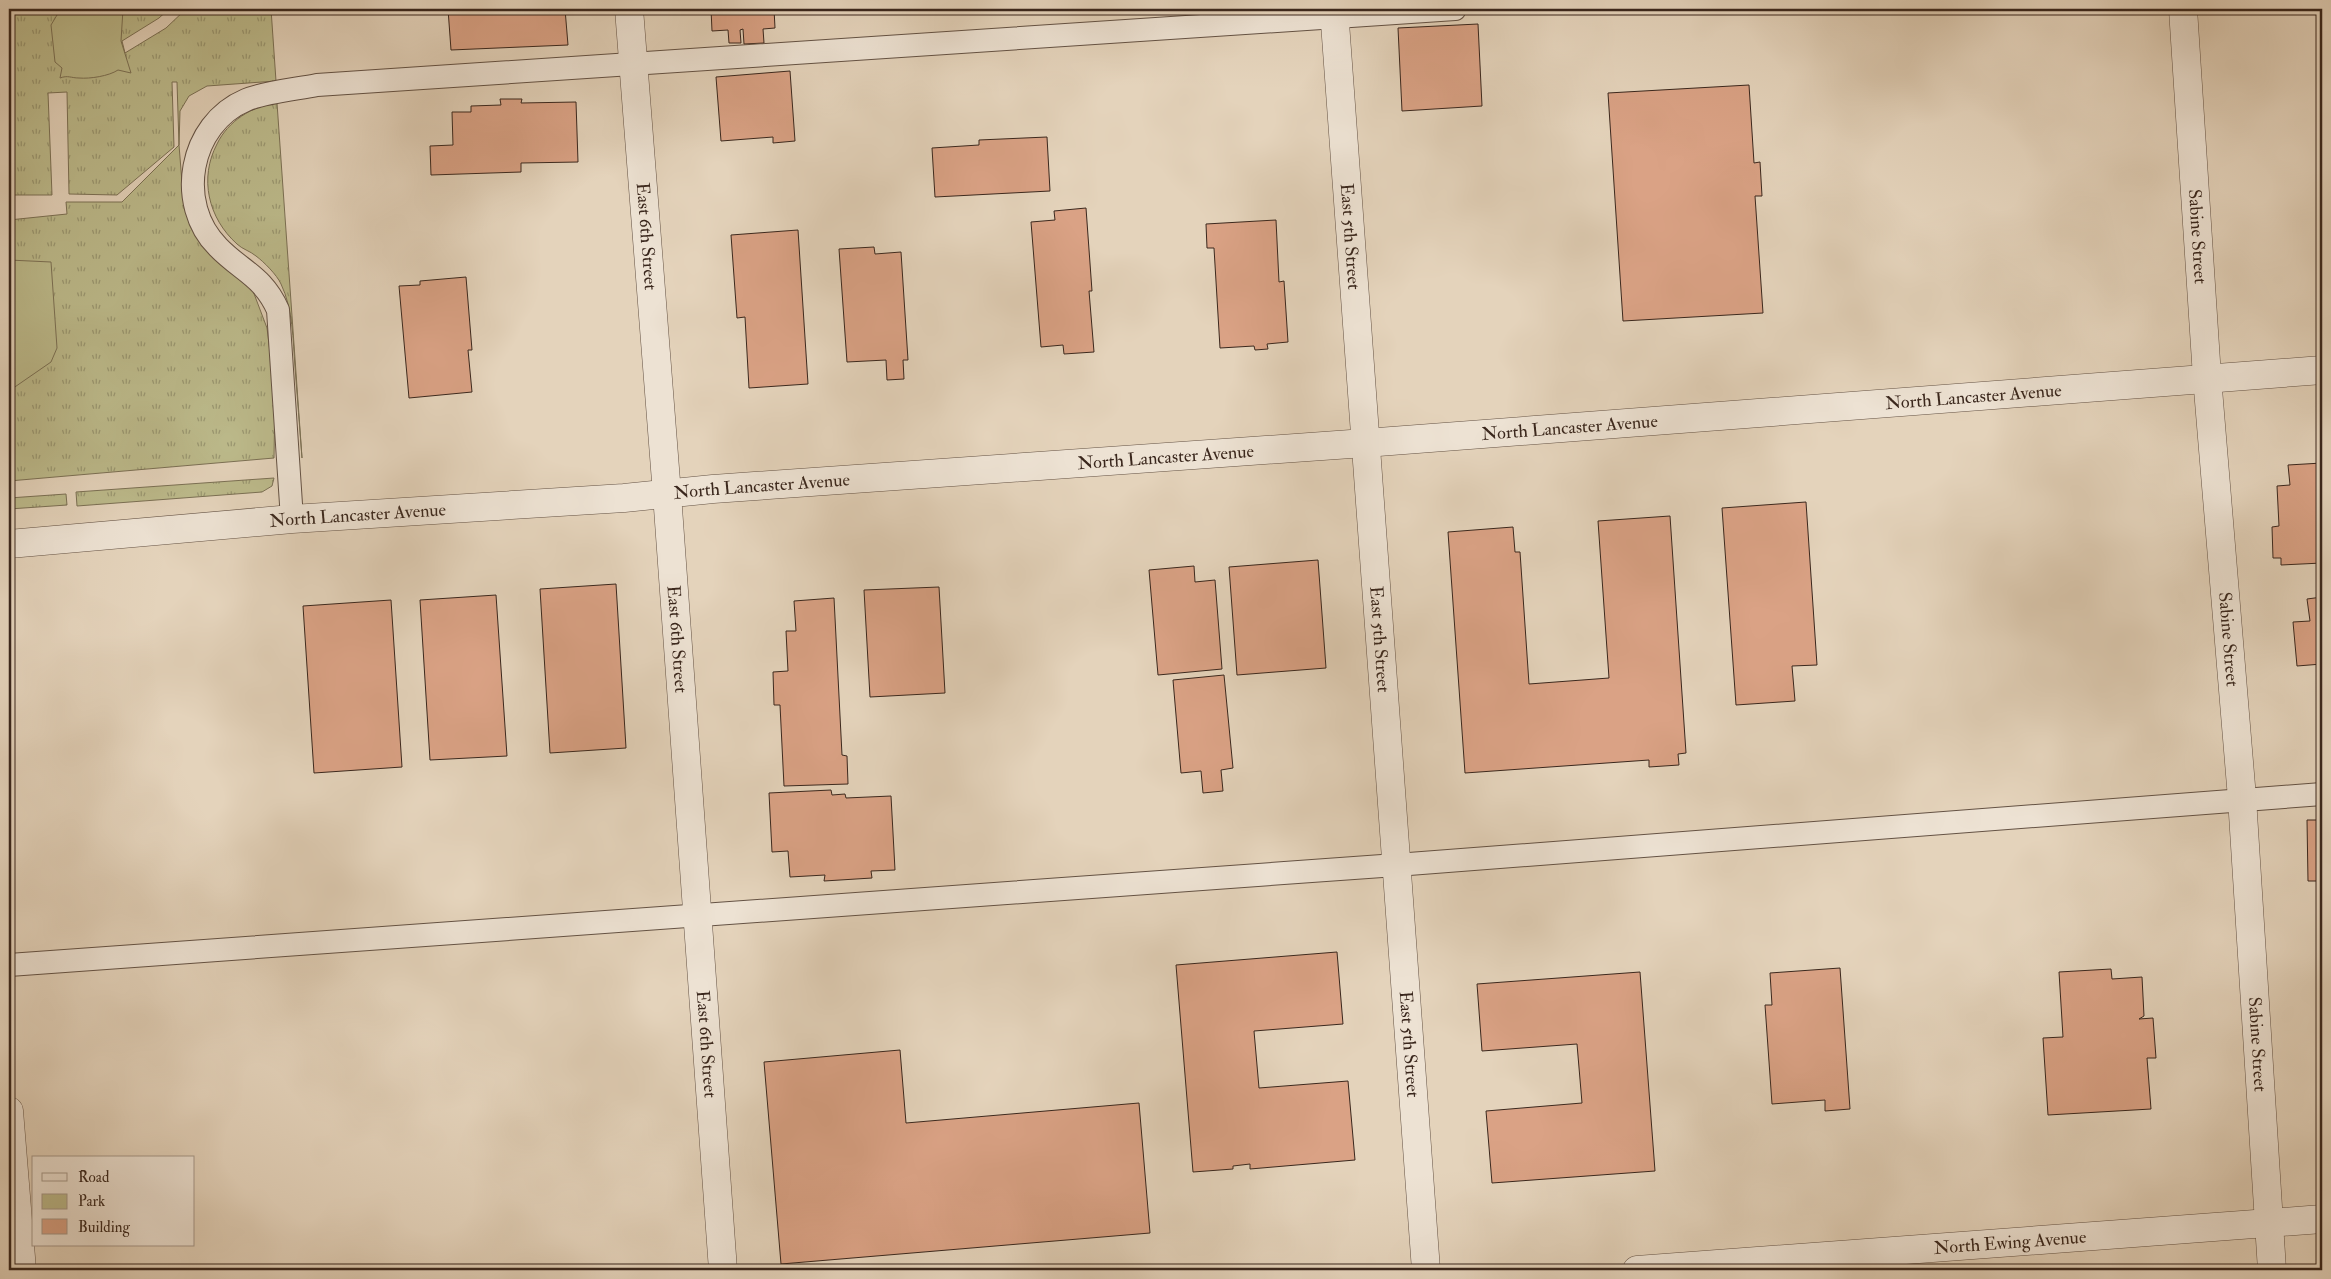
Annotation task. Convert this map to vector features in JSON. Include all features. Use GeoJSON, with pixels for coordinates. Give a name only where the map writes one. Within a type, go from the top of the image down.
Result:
{"type":"FeatureCollection","features":[{"type":"Feature","properties":{"kind":"street","name":"East 6th Street"},"geometry":{"type":"LineString","coordinates":[[629,9],[667,494],[723,1270]]}},
{"type":"Feature","properties":{"kind":"street","name":"Sabine Street"},"geometry":{"type":"LineString","coordinates":[[2184,9],[2207,377],[2242,798],[2272,1270]]}},
{"type":"Feature","properties":{"kind":"street","name":"East 5th Street"},"geometry":{"type":"LineString","coordinates":[[1335,13],[1426,1270]]}},
{"type":"Feature","properties":{"kind":"street","name":"North Lancaster Avenue"},"geometry":{"type":"LineString","coordinates":[[9,544],[292,519],[667,494],[722,488],[1365,443],[2207,377],[2322,370]]}},
{"type":"Feature","properties":{"kind":"street"},"geometry":{"type":"LineString","coordinates":[[9,1111],[22,1270]]}},
{"type":"Feature","properties":{"kind":"street","name":"North Ewing Avenue"},"geometry":{"type":"LineString","coordinates":[[1637,1270],[1807,1264],[2322,1219]]}},
{"type":"Feature","properties":{"kind":"lane"},"geometry":{"type":"LineString","coordinates":[[292,519],[278,310],[270,293],[252,274],[218,247],[198,220],[192,187],[196,155],[207,133],[221,116],[246,100],[317,85],[632,65],[1335,13],[1455,9]]}},
{"type":"Feature","properties":{"kind":"lane"},"geometry":{"type":"LineString","coordinates":[[9,965],[1396,865],[2242,798],[2322,794]]}},
{"type":"Feature","properties":{"kind":"path"},"geometry":{"type":"LineString","coordinates":[[11,491],[12,509]]}},
{"type":"Feature","properties":{"kind":"green space"},"geometry":{"type":"Polygon","coordinates":[[[9,9],[40,9],[49,14],[53,9],[169,9],[159,18],[122,41],[125,53],[166,28],[186,9],[271,9],[276,81],[207,86],[189,96],[180,111],[179,145],[177,82],[172,82],[174,147],[117,195],[69,194],[67,92],[48,93],[52,195],[9,195],[9,9]]]}},
{"type":"Feature","properties":{"kind":"green space"},"geometry":{"type":"Polygon","coordinates":[[[56,9],[123,9],[121,41],[131,73],[118,70],[110,74],[94,77],[60,78],[62,68],[55,62],[51,25],[57,15],[56,9]]]}},
{"type":"Feature","properties":{"kind":"green space"},"geometry":{"type":"Polygon","coordinates":[[[277,103],[301,446],[292,325],[285,294],[279,280],[270,269],[254,254],[239,246],[227,234],[213,210],[208,184],[208,170],[212,157],[217,144],[228,128],[250,111],[277,103]]]}},
{"type":"Feature","properties":{"kind":"green space"},"geometry":{"type":"Polygon","coordinates":[[[179,145],[183,195],[253,291],[267,328],[275,392],[274,458],[9,481],[9,220],[67,214],[66,202],[122,202],[179,145]]]}},
{"type":"Feature","properties":{"kind":"green space"},"geometry":{"type":"Polygon","coordinates":[[[9,260],[51,262],[57,348],[51,362],[9,391],[9,260]]]}},
{"type":"Feature","properties":{"kind":"green space"},"geometry":{"type":"Polygon","coordinates":[[[274,478],[272,486],[262,492],[77,506],[76,492],[274,478]]]}},
{"type":"Feature","properties":{"kind":"green space"},"geometry":{"type":"Polygon","coordinates":[[[66,494],[67,505],[9,509],[9,498],[66,494]]]}},
{"type":"Feature","properties":{"kind":"building"},"geometry":{"type":"Polygon","coordinates":[[[448,9],[565,9],[568,45],[451,50],[448,9]]]}},
{"type":"Feature","properties":{"kind":"building"},"geometry":{"type":"Polygon","coordinates":[[[711,9],[774,9],[775,28],[763,29],[764,43],[744,44],[743,29],[740,30],[741,43],[729,43],[728,30],[712,31],[711,9]]]}},
{"type":"Feature","properties":{"kind":"building"},"geometry":{"type":"Polygon","coordinates":[[[1478,24],[1482,106],[1402,111],[1398,28],[1478,24]]]}},
{"type":"Feature","properties":{"kind":"building"},"geometry":{"type":"Polygon","coordinates":[[[790,71],[795,141],[773,143],[773,137],[721,141],[716,77],[790,71]]]}},
{"type":"Feature","properties":{"kind":"building"},"geometry":{"type":"Polygon","coordinates":[[[1749,85],[1754,163],[1760,162],[1762,196],[1755,196],[1763,313],[1623,321],[1608,93],[1749,85]]]}},
{"type":"Feature","properties":{"kind":"building"},"geometry":{"type":"Polygon","coordinates":[[[500,99],[522,99],[521,103],[576,102],[578,162],[521,163],[521,172],[431,175],[430,146],[453,145],[452,112],[471,112],[471,106],[501,105],[500,99]]]}},
{"type":"Feature","properties":{"kind":"building"},"geometry":{"type":"Polygon","coordinates":[[[1047,137],[1050,191],[935,197],[932,148],[979,145],[979,140],[1047,137]]]}},
{"type":"Feature","properties":{"kind":"building"},"geometry":{"type":"Polygon","coordinates":[[[1086,208],[1092,291],[1089,291],[1094,352],[1064,354],[1063,345],[1041,347],[1031,222],[1055,220],[1054,211],[1086,208]]]}},
{"type":"Feature","properties":{"kind":"building"},"geometry":{"type":"Polygon","coordinates":[[[1276,220],[1279,282],[1284,281],[1288,342],[1267,344],[1268,349],[1255,350],[1254,346],[1220,348],[1214,248],[1207,248],[1206,224],[1276,220]]]}},
{"type":"Feature","properties":{"kind":"building"},"geometry":{"type":"Polygon","coordinates":[[[798,230],[808,384],[749,388],[745,317],[737,318],[731,235],[798,230]]]}},
{"type":"Feature","properties":{"kind":"building"},"geometry":{"type":"Polygon","coordinates":[[[874,247],[875,254],[901,252],[908,360],[903,360],[904,379],[887,380],[886,360],[847,362],[839,249],[874,247]]]}},
{"type":"Feature","properties":{"kind":"building"},"geometry":{"type":"Polygon","coordinates":[[[466,277],[472,350],[468,350],[472,392],[409,398],[399,286],[420,285],[420,281],[466,277]]]}},
{"type":"Feature","properties":{"kind":"building"},"geometry":{"type":"Polygon","coordinates":[[[2322,463],[2322,563],[2281,565],[2281,558],[2273,558],[2272,527],[2279,526],[2277,486],[2290,485],[2288,465],[2322,463]]]}},
{"type":"Feature","properties":{"kind":"building"},"geometry":{"type":"Polygon","coordinates":[[[1806,502],[1817,665],[1792,666],[1795,701],[1736,705],[1722,508],[1806,502]]]}},
{"type":"Feature","properties":{"kind":"building"},"geometry":{"type":"Polygon","coordinates":[[[1670,516],[1686,753],[1678,754],[1679,765],[1649,767],[1649,760],[1465,773],[1448,532],[1513,527],[1515,552],[1520,552],[1529,684],[1609,678],[1598,521],[1670,516]]]}},
{"type":"Feature","properties":{"kind":"building"},"geometry":{"type":"Polygon","coordinates":[[[1318,560],[1326,668],[1237,675],[1229,567],[1318,560]]]}},
{"type":"Feature","properties":{"kind":"building"},"geometry":{"type":"Polygon","coordinates":[[[1194,566],[1195,582],[1215,580],[1222,669],[1158,675],[1149,570],[1194,566]]]}},
{"type":"Feature","properties":{"kind":"building"},"geometry":{"type":"Polygon","coordinates":[[[616,584],[626,748],[550,753],[540,589],[616,584]]]}},
{"type":"Feature","properties":{"kind":"building"},"geometry":{"type":"Polygon","coordinates":[[[939,587],[945,693],[870,697],[864,590],[939,587]]]}},
{"type":"Feature","properties":{"kind":"building"},"geometry":{"type":"Polygon","coordinates":[[[496,595],[507,756],[430,760],[420,600],[496,595]]]}},
{"type":"Feature","properties":{"kind":"building"},"geometry":{"type":"Polygon","coordinates":[[[2322,597],[2322,664],[2297,666],[2293,622],[2310,621],[2307,599],[2322,597]]]}},
{"type":"Feature","properties":{"kind":"building"},"geometry":{"type":"Polygon","coordinates":[[[834,598],[842,755],[847,756],[848,784],[784,786],[780,705],[774,705],[773,672],[788,671],[786,631],[796,631],[794,601],[834,598]]]}},
{"type":"Feature","properties":{"kind":"building"},"geometry":{"type":"Polygon","coordinates":[[[391,600],[402,767],[314,773],[303,606],[391,600]]]}},
{"type":"Feature","properties":{"kind":"building"},"geometry":{"type":"Polygon","coordinates":[[[1224,675],[1233,768],[1221,770],[1223,791],[1203,793],[1201,771],[1181,773],[1173,680],[1224,675]]]}},
{"type":"Feature","properties":{"kind":"building"},"geometry":{"type":"Polygon","coordinates":[[[2317,691],[2322,691],[2322,759],[2320,759],[2317,691]]]}},
{"type":"Feature","properties":{"kind":"building"},"geometry":{"type":"Polygon","coordinates":[[[831,790],[832,795],[845,794],[846,798],[891,796],[895,870],[871,871],[872,878],[824,881],[825,875],[790,877],[788,851],[772,852],[769,793],[831,790]]]}},
{"type":"Feature","properties":{"kind":"building"},"geometry":{"type":"Polygon","coordinates":[[[2307,820],[2322,820],[2322,881],[2308,881],[2307,820]]]}},
{"type":"Feature","properties":{"kind":"building"},"geometry":{"type":"Polygon","coordinates":[[[1337,952],[1343,1024],[1254,1031],[1259,1088],[1348,1081],[1355,1160],[1250,1169],[1250,1164],[1233,1166],[1233,1169],[1193,1172],[1176,965],[1337,952]]]}},
{"type":"Feature","properties":{"kind":"building"},"geometry":{"type":"Polygon","coordinates":[[[1840,968],[1850,1109],[1825,1111],[1825,1100],[1772,1104],[1765,1005],[1772,1005],[1770,973],[1840,968]]]}},
{"type":"Feature","properties":{"kind":"building"},"geometry":{"type":"Polygon","coordinates":[[[2111,969],[2112,979],[2142,977],[2144,1016],[2139,1019],[2153,1018],[2156,1058],[2147,1058],[2151,1109],[2048,1115],[2043,1038],[2063,1037],[2059,972],[2111,969]]]}},
{"type":"Feature","properties":{"kind":"building"},"geometry":{"type":"Polygon","coordinates":[[[1640,972],[1655,1171],[1492,1183],[1486,1111],[1582,1103],[1577,1044],[1482,1051],[1477,984],[1640,972]]]}},
{"type":"Feature","properties":{"kind":"building"},"geometry":{"type":"Polygon","coordinates":[[[900,1050],[906,1123],[1139,1103],[1150,1233],[781,1264],[764,1062],[900,1050]]]}}]}
